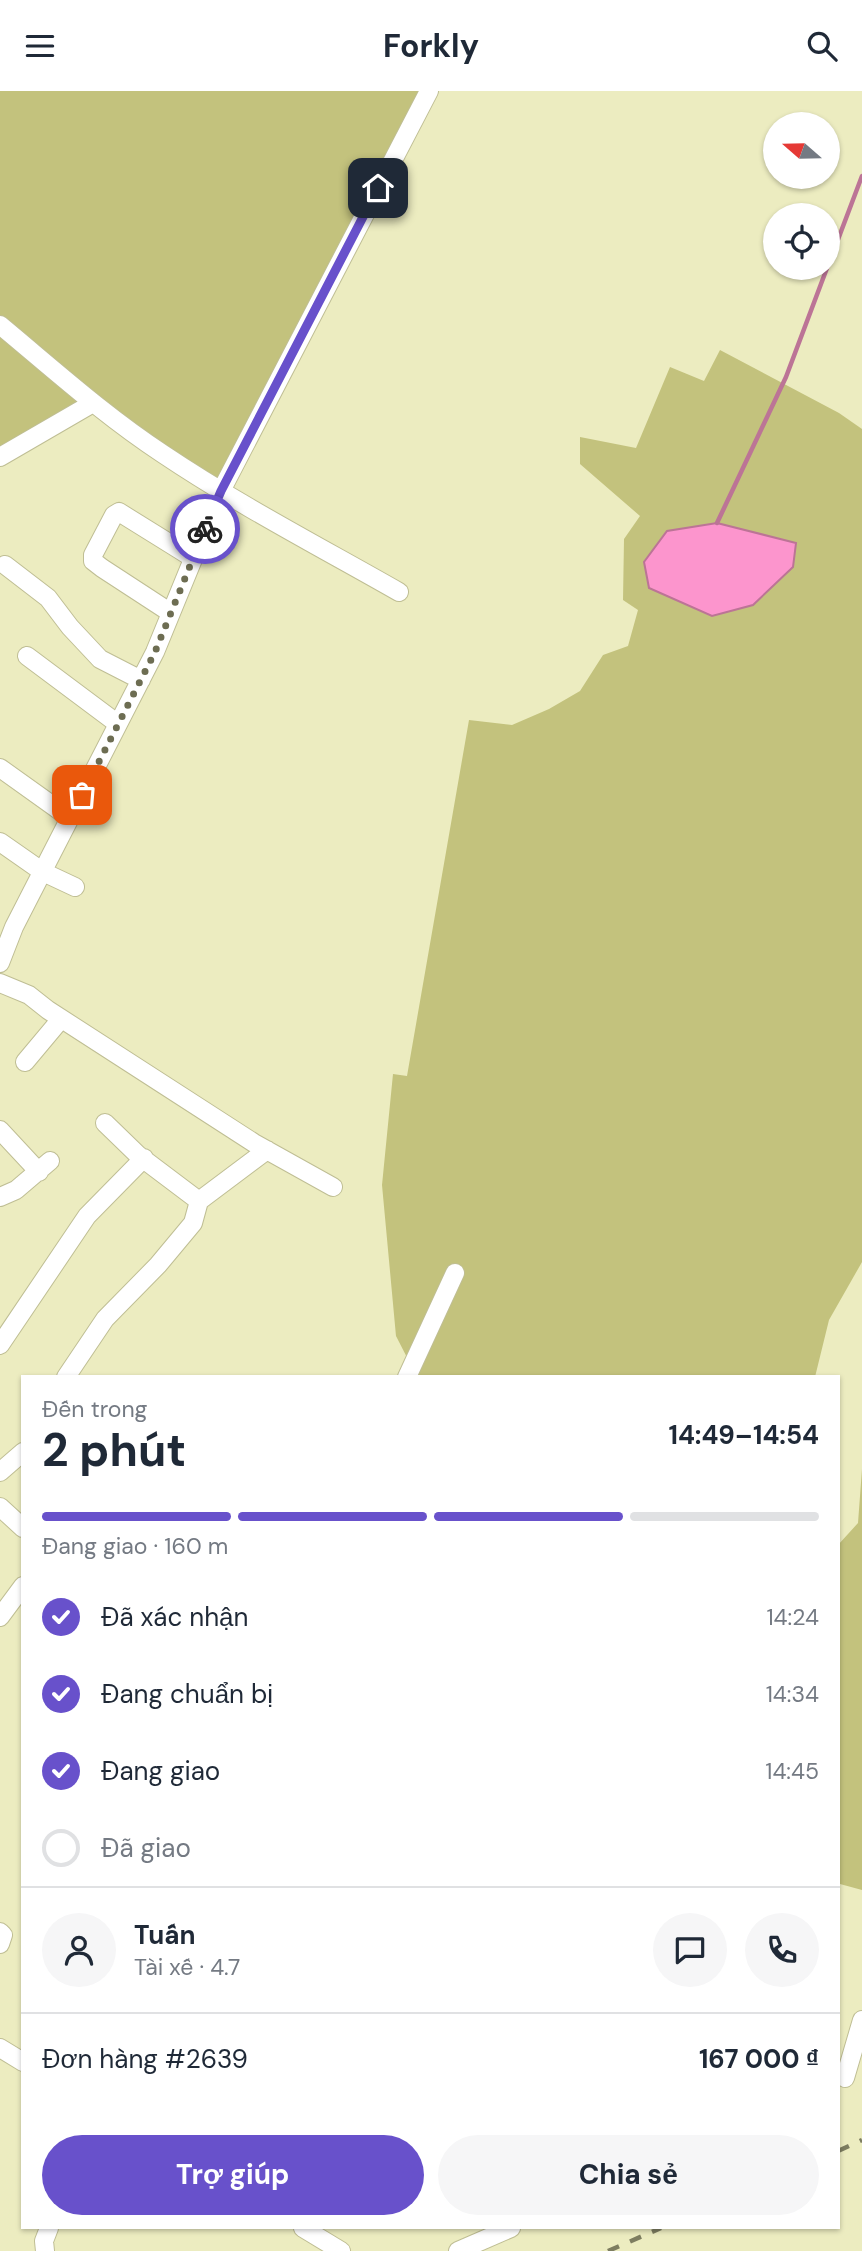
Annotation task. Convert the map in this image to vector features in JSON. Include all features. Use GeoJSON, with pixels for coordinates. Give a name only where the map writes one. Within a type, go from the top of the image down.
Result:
{"type":"FeatureCollection","features":[{"type":"Feature","properties":{"kind":"street"},"geometry":{"type":"LineString","coordinates":[[0,963],[6,929],[43,872],[141,680],[221,491],[429,91]]}},
{"type":"Feature","properties":{"kind":"street"},"geometry":{"type":"LineString","coordinates":[[0,325],[93,403],[162,454],[221,491],[398,592]]}},
{"type":"Feature","properties":{"kind":"street"},"geometry":{"type":"LineString","coordinates":[[0,457],[93,403]]}},
{"type":"Feature","properties":{"kind":"street"},"geometry":{"type":"LineString","coordinates":[[171,613],[102,568],[93,561],[93,555],[114,515],[119,512],[193,558]]}},
{"type":"Feature","properties":{"kind":"street"},"geometry":{"type":"LineString","coordinates":[[5,565],[48,598],[100,659],[141,680]]}},
{"type":"Feature","properties":{"kind":"street"},"geometry":{"type":"LineString","coordinates":[[27,656],[118,724]]}},
{"type":"Feature","properties":{"kind":"street"},"geometry":{"type":"LineString","coordinates":[[0,768],[70,818]]}},
{"type":"Feature","properties":{"kind":"street"},"geometry":{"type":"LineString","coordinates":[[0,842],[43,872],[75,887]]}},
{"type":"Feature","properties":{"kind":"street"},"geometry":{"type":"LineString","coordinates":[[0,983],[30,995],[61,1019],[267,1150],[333,1187]]}},
{"type":"Feature","properties":{"kind":"street"},"geometry":{"type":"LineString","coordinates":[[25,1062],[61,1019]]}},
{"type":"Feature","properties":{"kind":"street"},"geometry":{"type":"LineString","coordinates":[[105,1123],[138,1155],[200,1201]]}},
{"type":"Feature","properties":{"kind":"street"},"geometry":{"type":"LineString","coordinates":[[0,1130],[44,1167],[16,1190],[0,1197]]}},
{"type":"Feature","properties":{"kind":"street"},"geometry":{"type":"LineString","coordinates":[[66,1375],[105,1319],[158,1265],[193,1223],[200,1201],[267,1150]]}},
{"type":"Feature","properties":{"kind":"street"},"geometry":{"type":"LineString","coordinates":[[0,1345],[87,1216],[144,1158]]}},
{"type":"Feature","properties":{"kind":"street"},"geometry":{"type":"LineString","coordinates":[[408,1375],[455,1273]]}},
{"type":"Feature","properties":{"kind":"street"},"geometry":{"type":"LineString","coordinates":[[0,1472],[21,1454]]}},
{"type":"Feature","properties":{"kind":"street"},"geometry":{"type":"LineString","coordinates":[[0,1507],[21,1526]]}},
{"type":"Feature","properties":{"kind":"street"},"geometry":{"type":"LineString","coordinates":[[0,1617],[21,1589]]}},
{"type":"Feature","properties":{"kind":"street"},"geometry":{"type":"LineString","coordinates":[[0,1932],[3,1935],[0,1944]]}},
{"type":"Feature","properties":{"kind":"street"},"geometry":{"type":"LineString","coordinates":[[842,2080],[862,2020]]}},
{"type":"Feature","properties":{"kind":"street"},"geometry":{"type":"LineString","coordinates":[[0,2049],[21,2061]]}},
{"type":"Feature","properties":{"kind":"street"},"geometry":{"type":"LineString","coordinates":[[842,2080],[862,2071]]}},
{"type":"Feature","properties":{"kind":"street"},"geometry":{"type":"LineString","coordinates":[[45,2251],[44,2241],[49,2229]]}},
{"type":"Feature","properties":{"kind":"street"},"geometry":{"type":"LineString","coordinates":[[305,2229],[341,2251]]}},
{"type":"Feature","properties":{"kind":"street"},"geometry":{"type":"LineString","coordinates":[[458,2251],[509,2229]]}},
{"type":"Feature","properties":{"kind":"shaded area"},"geometry":{"type":"Polygon","coordinates":[[[0,91],[429,91],[221,491],[93,403],[0,457],[0,91]]]}},
{"type":"Feature","properties":{"kind":"shaded area"},"geometry":{"type":"Polygon","coordinates":[[[720,350],[839,413],[862,429],[862,1262],[829,1320],[815,1375],[416,1375],[396,1336],[382,1185],[393,1074],[407,1076],[469,720],[512,725],[549,709],[580,691],[603,655],[628,646],[638,610],[623,600],[624,539],[640,516],[580,464],[580,437],[636,448],[670,367],[704,381],[720,350]]]}},
{"type":"Feature","properties":{"kind":"shaded area"},"geometry":{"type":"Polygon","coordinates":[[[717,523],[796,543],[793,567],[753,605],[712,616],[649,588],[644,562],[667,531],[717,523]]]}},
{"type":"Feature","properties":{"kind":"shaded area"},"geometry":{"type":"Polygon","coordinates":[[[862,1469],[862,1890],[840,1884],[840,1543],[858,1523],[862,1469]]]}},
{"type":"Feature","properties":{"kind":"waterway"},"geometry":{"type":"LineString","coordinates":[[840,234],[862,176]]}},
{"type":"Feature","properties":{"kind":"waterway"},"geometry":{"type":"LineString","coordinates":[[717,523],[786,377],[822,280]]}},
{"type":"Feature","properties":{"kind":"railway"},"geometry":{"type":"LineString","coordinates":[[840,2150],[862,2140]]}},
{"type":"Feature","properties":{"kind":"railway"},"geometry":{"type":"LineString","coordinates":[[608,2251],[659,2229]]}},
{"type":"Feature","properties":{"kind":"way so far"},"geometry":{"type":"LineString","coordinates":[[82,795],[155,652],[205,529]]}},
{"type":"Feature","properties":{"kind":"route"},"geometry":{"type":"LineString","coordinates":[[205,529],[221,491],[378,188]]}}]}
